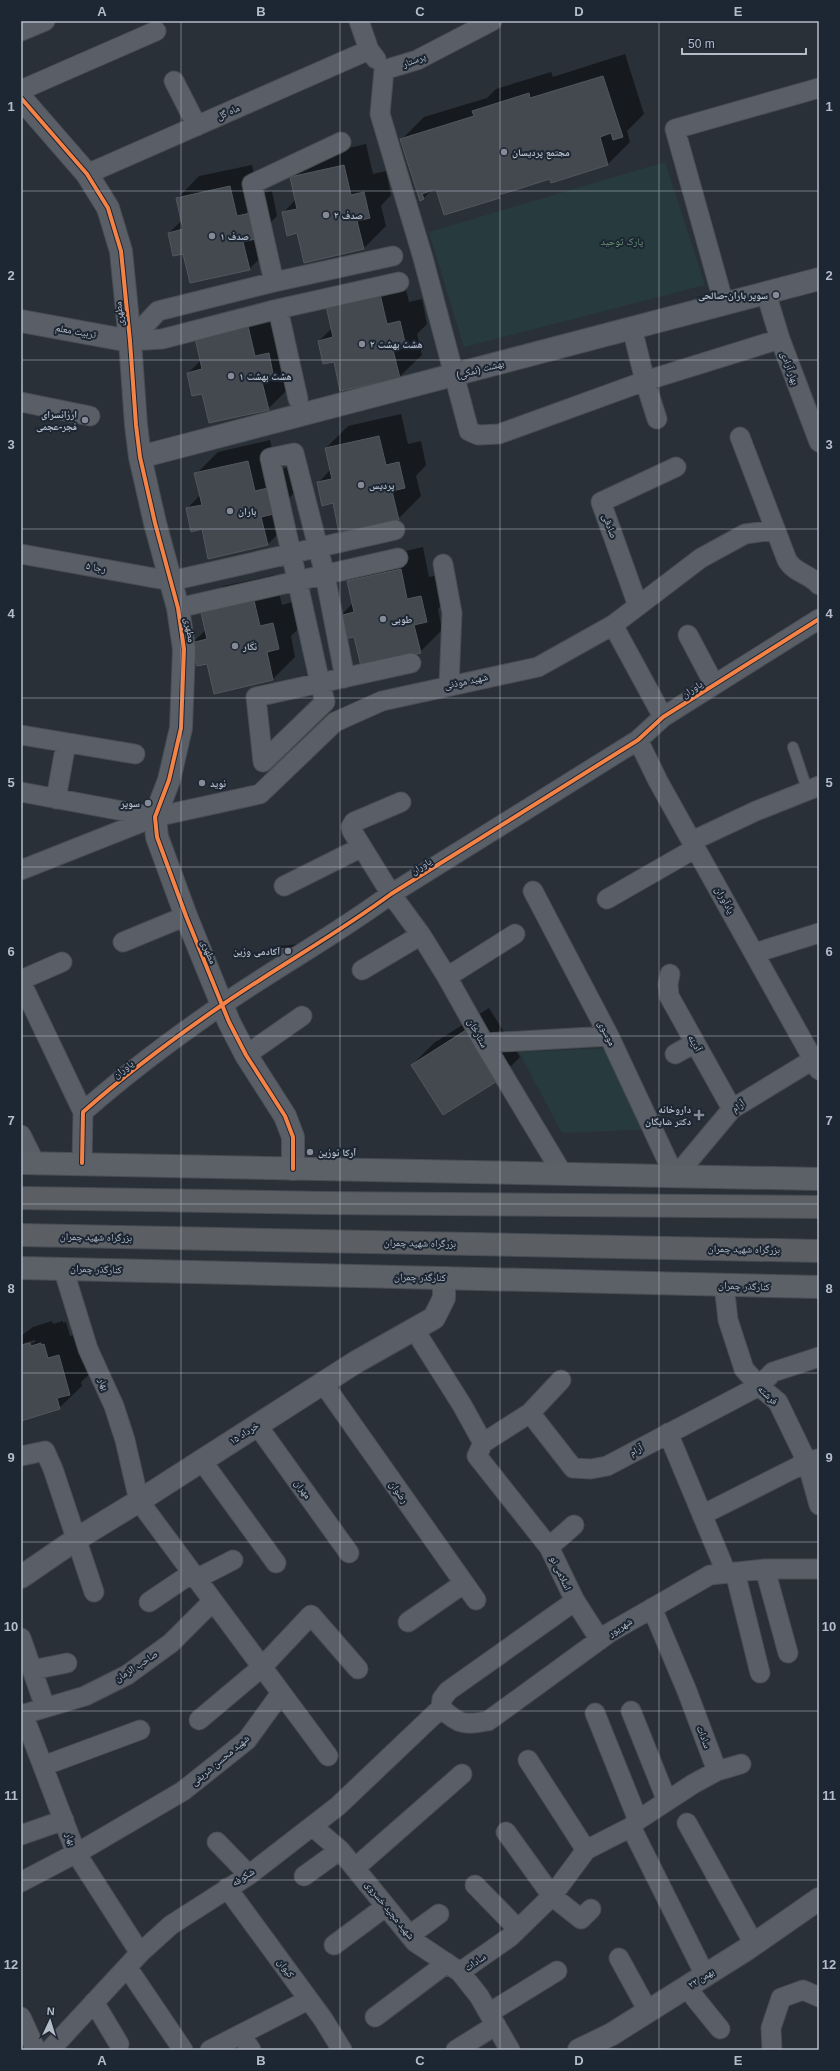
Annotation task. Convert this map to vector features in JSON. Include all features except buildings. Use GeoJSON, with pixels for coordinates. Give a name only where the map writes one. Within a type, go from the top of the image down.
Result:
{"type":"FeatureCollection","features":[{"type":"Feature","properties":{"kind":"highway"},"geometry":{"type":"LineString","coordinates":[[21,1198],[341,1203],[819,1207]]}},
{"type":"Feature","properties":{"kind":"highway","name":"بزرگراه شهید چمران"},"geometry":{"type":"LineString","coordinates":[[21,1236],[819,1251]]}},
{"type":"Feature","properties":{"kind":"main road"},"geometry":{"type":"LineString","coordinates":[[28,1163],[819,1179]]}},
{"type":"Feature","properties":{"kind":"main road","name":"کنارگذر چمران"},"geometry":{"type":"LineString","coordinates":[[21,1268],[724,1286],[819,1287]]}},
{"type":"Feature","properties":{"kind":"street"},"geometry":{"type":"LineString","coordinates":[[21,31],[45,21]]}},
{"type":"Feature","properties":{"kind":"street"},"geometry":{"type":"LineString","coordinates":[[359,21],[369,50],[384,70],[380,114],[422,258],[453,376],[469,430],[478,435],[499,434],[645,381],[780,339]]}},
{"type":"Feature","properties":{"kind":"street","name":"پرستار"},"geometry":{"type":"LineString","coordinates":[[384,70],[417,60],[492,21]]}},
{"type":"Feature","properties":{"kind":"street"},"geometry":{"type":"LineString","coordinates":[[21,90],[156,31]]}},
{"type":"Feature","properties":{"kind":"street","name":"ماه گل"},"geometry":{"type":"LineString","coordinates":[[87,174],[369,50]]}},
{"type":"Feature","properties":{"kind":"street"},"geometry":{"type":"LineString","coordinates":[[174,81],[197,126]]}},
{"type":"Feature","properties":{"kind":"street"},"geometry":{"type":"LineString","coordinates":[[724,304],[675,129],[819,88]]}},
{"type":"Feature","properties":{"kind":"street","name":"مطهری"},"geometry":{"type":"LineString","coordinates":[[21,98],[30,117],[87,174],[108,208],[121,251],[140,457],[155,523],[178,608],[184,649],[181,728],[169,780],[155,817],[157,837],[186,916],[222,1005],[246,1055],[285,1116],[293,1137],[293,1169]]}},
{"type":"Feature","properties":{"kind":"street"},"geometry":{"type":"LineString","coordinates":[[274,282],[252,184],[341,142]]}},
{"type":"Feature","properties":{"kind":"street"},"geometry":{"type":"LineString","coordinates":[[130,341],[158,311],[274,282],[393,256]]}},
{"type":"Feature","properties":{"kind":"street","name":"بهشت (نمکی)"},"geometry":{"type":"LineString","coordinates":[[140,457],[819,279]]}},
{"type":"Feature","properties":{"kind":"street"},"geometry":{"type":"LineString","coordinates":[[130,341],[162,339],[278,309],[399,282]]}},
{"type":"Feature","properties":{"kind":"street","name":"بهار آزادی"},"geometry":{"type":"LineString","coordinates":[[766,293],[780,339],[819,442]]}},
{"type":"Feature","properties":{"kind":"street"},"geometry":{"type":"LineString","coordinates":[[278,309],[298,399]]}},
{"type":"Feature","properties":{"kind":"street","name":"تربیت معلم"},"geometry":{"type":"LineString","coordinates":[[21,321],[130,341]]}},
{"type":"Feature","properties":{"kind":"street"},"geometry":{"type":"LineString","coordinates":[[632,328],[645,381],[657,419]]}},
{"type":"Feature","properties":{"kind":"street"},"geometry":{"type":"LineString","coordinates":[[21,402],[90,416]]}},
{"type":"Feature","properties":{"kind":"street"},"geometry":{"type":"LineString","coordinates":[[740,437],[787,560],[793,568],[816,581],[819,585]]}},
{"type":"Feature","properties":{"kind":"street"},"geometry":{"type":"LineString","coordinates":[[345,678],[324,574],[294,453],[270,458],[297,580],[320,682],[325,702],[263,762],[256,697],[320,682],[345,678],[411,664]]}},
{"type":"Feature","properties":{"kind":"street","name":"صادقی"},"geometry":{"type":"LineString","coordinates":[[638,606],[601,502],[676,467]]}},
{"type":"Feature","properties":{"kind":"street"},"geometry":{"type":"LineString","coordinates":[[171,581],[395,530]]}},
{"type":"Feature","properties":{"kind":"street","name":"شهید موذنی"},"geometry":{"type":"LineString","coordinates":[[155,817],[260,794],[335,722],[382,701],[538,667],[613,625],[707,554],[745,534],[775,530]]}},
{"type":"Feature","properties":{"kind":"street","name":"رجا ۵"},"geometry":{"type":"LineString","coordinates":[[21,554],[171,581]]}},
{"type":"Feature","properties":{"kind":"street"},"geometry":{"type":"LineString","coordinates":[[178,608],[398,558]]}},
{"type":"Feature","properties":{"kind":"street"},"geometry":{"type":"LineString","coordinates":[[443,564],[452,613],[450,685]]}},
{"type":"Feature","properties":{"kind":"street","name":"یاوران"},"geometry":{"type":"LineString","coordinates":[[83,1112],[111,1087],[222,1005],[366,912],[391,894],[638,740],[663,717],[819,619]]}},
{"type":"Feature","properties":{"kind":"street"},"geometry":{"type":"LineString","coordinates":[[613,625],[663,717]]}},
{"type":"Feature","properties":{"kind":"street"},"geometry":{"type":"LineString","coordinates":[[688,635],[714,684]]}},
{"type":"Feature","properties":{"kind":"street"},"geometry":{"type":"LineString","coordinates":[[21,735],[135,754]]}},
{"type":"Feature","properties":{"kind":"street","name":"یادآوران"},"geometry":{"type":"LineString","coordinates":[[638,740],[658,781],[817,1062]]}},
{"type":"Feature","properties":{"kind":"street"},"geometry":{"type":"LineString","coordinates":[[56,799],[66,743]]}},
{"type":"Feature","properties":{"kind":"street"},"geometry":{"type":"LineString","coordinates":[[607,899],[694,845],[813,788]]}},
{"type":"Feature","properties":{"kind":"street"},"geometry":{"type":"LineString","coordinates":[[21,792],[155,817]]}},
{"type":"Feature","properties":{"kind":"street","name":"ستارخان"},"geometry":{"type":"LineString","coordinates":[[401,802],[354,822],[351,827],[391,894],[421,935],[447,977],[484,1043],[562,1173]]}},
{"type":"Feature","properties":{"kind":"street"},"geometry":{"type":"LineString","coordinates":[[21,870],[155,817]]}},
{"type":"Feature","properties":{"kind":"street"},"geometry":{"type":"LineString","coordinates":[[284,886],[362,847]]}},
{"type":"Feature","properties":{"kind":"street","name":"موسوی"},"geometry":{"type":"LineString","coordinates":[[533,891],[609,1036],[675,1177]]}},
{"type":"Feature","properties":{"kind":"street"},"geometry":{"type":"LineString","coordinates":[[123,942],[186,916]]}},
{"type":"Feature","properties":{"kind":"street"},"geometry":{"type":"LineString","coordinates":[[755,953],[819,933]]}},
{"type":"Feature","properties":{"kind":"street"},"geometry":{"type":"LineString","coordinates":[[447,977],[515,934]]}},
{"type":"Feature","properties":{"kind":"street"},"geometry":{"type":"LineString","coordinates":[[362,970],[421,935]]}},
{"type":"Feature","properties":{"kind":"street"},"geometry":{"type":"LineString","coordinates":[[62,962],[21,981],[83,1112],[82,1164]]}},
{"type":"Feature","properties":{"kind":"street","name":"آدینه"},"geometry":{"type":"LineString","coordinates":[[670,974],[668,984],[669,996],[732,1109]]}},
{"type":"Feature","properties":{"kind":"street"},"geometry":{"type":"LineString","coordinates":[[246,1055],[302,1016]]}},
{"type":"Feature","properties":{"kind":"street"},"geometry":{"type":"LineString","coordinates":[[484,1043],[609,1036]]}},
{"type":"Feature","properties":{"kind":"street"},"geometry":{"type":"LineString","coordinates":[[675,1054],[696,1044]]}},
{"type":"Feature","properties":{"kind":"street","name":"آرام"},"geometry":{"type":"LineString","coordinates":[[675,1177],[732,1109],[817,1062]]}},
{"type":"Feature","properties":{"kind":"street"},"geometry":{"type":"LineString","coordinates":[[21,1135],[28,1163]]}},
{"type":"Feature","properties":{"kind":"street","name":"بهار"},"geometry":{"type":"LineString","coordinates":[[63,1268],[88,1349],[116,1413],[125,1440],[139,1501]]}},
{"type":"Feature","properties":{"kind":"street","name":"۱۵ خرداد"},"geometry":{"type":"LineString","coordinates":[[21,1576],[75,1540],[139,1501],[323,1383],[434,1318],[444,1298],[444,1278]]}},
{"type":"Feature","properties":{"kind":"street","name":"فرشته"},"geometry":{"type":"LineString","coordinates":[[724,1286],[728,1320],[744,1369],[759,1386],[778,1402],[813,1460],[819,1505]]}},
{"type":"Feature","properties":{"kind":"street"},"geometry":{"type":"LineString","coordinates":[[414,1329],[462,1405],[483,1443],[530,1413],[561,1380]]}},
{"type":"Feature","properties":{"kind":"street","name":"آرام"},"geometry":{"type":"LineString","coordinates":[[530,1413],[573,1468],[590,1470],[607,1466],[759,1386],[773,1372],[819,1357]]}},
{"type":"Feature","properties":{"kind":"street","name":"رضوان"},"geometry":{"type":"LineString","coordinates":[[323,1383],[463,1584],[476,1600]]}},
{"type":"Feature","properties":{"kind":"street","name":"مهران"},"geometry":{"type":"LineString","coordinates":[[257,1425],[349,1553]]}},
{"type":"Feature","properties":{"kind":"street"},"geometry":{"type":"LineString","coordinates":[[668,1433],[702,1515],[730,1572],[760,1673]]}},
{"type":"Feature","properties":{"kind":"street","name":"اسلامی نو"},"geometry":{"type":"LineString","coordinates":[[441,1708],[442,1699],[448,1691],[574,1601],[549,1547],[478,1456],[483,1443]]}},
{"type":"Feature","properties":{"kind":"street"},"geometry":{"type":"LineString","coordinates":[[21,1456],[45,1451],[94,1592]]}},
{"type":"Feature","properties":{"kind":"street"},"geometry":{"type":"LineString","coordinates":[[702,1515],[813,1460]]}},
{"type":"Feature","properties":{"kind":"street"},"geometry":{"type":"LineString","coordinates":[[202,1461],[276,1563]]}},
{"type":"Feature","properties":{"kind":"street"},"geometry":{"type":"LineString","coordinates":[[139,1501],[328,1756]]}},
{"type":"Feature","properties":{"kind":"street"},"geometry":{"type":"LineString","coordinates":[[549,1547],[574,1525]]}},
{"type":"Feature","properties":{"kind":"street"},"geometry":{"type":"LineString","coordinates":[[149,1602],[194,1576],[233,1560]]}},
{"type":"Feature","properties":{"kind":"street"},"geometry":{"type":"LineString","coordinates":[[765,1569],[788,1653]]}},
{"type":"Feature","properties":{"kind":"street","name":"شهریور"},"geometry":{"type":"LineString","coordinates":[[441,1708],[455,1721],[472,1724],[488,1721],[600,1640],[710,1575],[765,1569],[819,1569]]}},
{"type":"Feature","properties":{"kind":"street"},"geometry":{"type":"LineString","coordinates":[[408,1622],[463,1584]]}},
{"type":"Feature","properties":{"kind":"street","name":"صاحب الزمان"},"geometry":{"type":"LineString","coordinates":[[22,1715],[85,1696],[127,1675],[171,1643],[214,1601]]}},
{"type":"Feature","properties":{"kind":"street"},"geometry":{"type":"LineString","coordinates":[[574,1601],[600,1640]]}},
{"type":"Feature","properties":{"kind":"street","name":"سادات"},"geometry":{"type":"LineString","coordinates":[[375,2017],[454,1967],[510,1937],[552,1896],[586,1850],[635,1823],[693,1784],[717,1770],[687,1690],[652,1608]]}},
{"type":"Feature","properties":{"kind":"street"},"geometry":{"type":"LineString","coordinates":[[199,1720],[262,1667],[311,1615],[358,1669]]}},
{"type":"Feature","properties":{"kind":"street"},"geometry":{"type":"LineString","coordinates":[[21,1638],[45,1707]]}},
{"type":"Feature","properties":{"kind":"street"},"geometry":{"type":"LineString","coordinates":[[32,1670],[67,1663]]}},
{"type":"Feature","properties":{"kind":"street","name":"شهید محسن شریفی"},"geometry":{"type":"LineString","coordinates":[[21,1882],[76,1853],[189,1786],[247,1740],[281,1693]]}},
{"type":"Feature","properties":{"kind":"street","name":"شکوفه"},"geometry":{"type":"LineString","coordinates":[[55,2048],[84,2007],[171,1925],[249,1875],[338,1806],[441,1708]]}},
{"type":"Feature","properties":{"kind":"street"},"geometry":{"type":"LineString","coordinates":[[631,1711],[667,1801]]}},
{"type":"Feature","properties":{"kind":"street"},"geometry":{"type":"LineString","coordinates":[[594,1713],[635,1823],[705,1975]]}},
{"type":"Feature","properties":{"kind":"street","name":"بهار"},"geometry":{"type":"LineString","coordinates":[[22,1715],[76,1853],[140,1953]]}},
{"type":"Feature","properties":{"kind":"street"},"geometry":{"type":"LineString","coordinates":[[43,1766],[140,1730]]}},
{"type":"Feature","properties":{"kind":"street"},"geometry":{"type":"LineString","coordinates":[[528,1760],[586,1850]]}},
{"type":"Feature","properties":{"kind":"street"},"geometry":{"type":"LineString","coordinates":[[717,1770],[741,1764]]}},
{"type":"Feature","properties":{"kind":"street"},"geometry":{"type":"LineString","coordinates":[[355,1868],[462,1774]]}},
{"type":"Feature","properties":{"kind":"street"},"geometry":{"type":"LineString","coordinates":[[21,1835],[64,1820]]}},
{"type":"Feature","properties":{"kind":"street"},"geometry":{"type":"LineString","coordinates":[[687,1823],[754,1944]]}},
{"type":"Feature","properties":{"kind":"street","name":"شهید مجید خسروی"},"geometry":{"type":"LineString","coordinates":[[312,1826],[340,1850],[415,1942],[454,1967],[479,1996],[510,2050]]}},
{"type":"Feature","properties":{"kind":"street"},"geometry":{"type":"LineString","coordinates":[[506,1832],[552,1896],[582,1919],[591,1909]]}},
{"type":"Feature","properties":{"kind":"street"},"geometry":{"type":"LineString","coordinates":[[217,1842],[249,1875]]}},
{"type":"Feature","properties":{"kind":"street"},"geometry":{"type":"LineString","coordinates":[[304,1876],[340,1850]]}},
{"type":"Feature","properties":{"kind":"street"},"geometry":{"type":"LineString","coordinates":[[475,1885],[518,1929]]}},
{"type":"Feature","properties":{"kind":"street","name":"کیوان"},"geometry":{"type":"LineString","coordinates":[[227,1888],[308,2000],[342,2050]]}},
{"type":"Feature","properties":{"kind":"street","name":"۲۲ بهمن"},"geometry":{"type":"LineString","coordinates":[[579,2050],[612,2034],[648,2012],[754,1944],[819,1899]]}},
{"type":"Feature","properties":{"kind":"street"},"geometry":{"type":"LineString","coordinates":[[334,1945],[385,1907]]}},
{"type":"Feature","properties":{"kind":"street"},"geometry":{"type":"LineString","coordinates":[[410,1935],[439,1914]]}},
{"type":"Feature","properties":{"kind":"street"},"geometry":{"type":"LineString","coordinates":[[619,1958],[648,2012]]}},
{"type":"Feature","properties":{"kind":"street"},"geometry":{"type":"LineString","coordinates":[[127,1967],[183,2050]]}},
{"type":"Feature","properties":{"kind":"street"},"geometry":{"type":"LineString","coordinates":[[456,2050],[492,2019],[557,1971]]}},
{"type":"Feature","properties":{"kind":"street"},"geometry":{"type":"LineString","coordinates":[[686,1987],[720,2029]]}},
{"type":"Feature","properties":{"kind":"street"},"geometry":{"type":"LineString","coordinates":[[772,2050],[771,2028],[781,1998],[803,1990],[819,1998]]}},
{"type":"Feature","properties":{"kind":"street"},"geometry":{"type":"LineString","coordinates":[[210,2050],[308,2000]]}},
{"type":"Feature","properties":{"kind":"street"},"geometry":{"type":"LineString","coordinates":[[84,2007],[119,2044]]}},
{"type":"Feature","properties":{"kind":"street"},"geometry":{"type":"LineString","coordinates":[[21,2017],[36,2050]]}},
{"type":"Feature","properties":{"kind":"street"},"geometry":{"type":"LineString","coordinates":[[241,2034],[251,2050]]}},
{"type":"Feature","properties":{"kind":"lane"},"geometry":{"type":"LineString","coordinates":[[794,747],[813,788]]}},
{"type":"Feature","properties":{"kind":"green space","name":"پارک توحید"},"geometry":{"type":"Polygon","coordinates":[[[665,162],[705,285],[464,347],[429,232],[665,162]]]}},
{"type":"Feature","properties":{"kind":"green space"},"geometry":{"type":"Polygon","coordinates":[[[617,1048],[654,1129],[562,1133],[519,1052],[617,1048]]]}},
{"type":"Feature","properties":{"kind":"cycle path"},"geometry":{"type":"LineString","coordinates":[[21,98],[87,174],[108,208],[121,251],[140,457],[155,523],[178,608],[184,649],[181,728],[169,780],[155,817],[157,837],[186,916],[229,1022],[246,1055],[285,1116],[293,1137],[293,1169]]}},
{"type":"Feature","properties":{"kind":"cycle path"},"geometry":{"type":"LineString","coordinates":[[82,1163],[83,1112],[168,1043],[243,991],[350,923],[391,894],[638,740],[663,717],[819,619]]}},
{"type":"Feature","properties":{"kind":"place","name":"مجتمع پردیسان"},"geometry":{"type":"Point","coordinates":[504,152]}},
{"type":"Feature","properties":{"kind":"place","name":"صدف ۲"},"geometry":{"type":"Point","coordinates":[326,215]}},
{"type":"Feature","properties":{"kind":"place","name":"صدف ۱"},"geometry":{"type":"Point","coordinates":[212,236]}},
{"type":"Feature","properties":{"kind":"place","name":"سوپر باران-صالحی"},"geometry":{"type":"Point","coordinates":[776,295]}},
{"type":"Feature","properties":{"kind":"place","name":"هشت بهشت ۲"},"geometry":{"type":"Point","coordinates":[362,344]}},
{"type":"Feature","properties":{"kind":"place","name":"هشت بهشت ۱"},"geometry":{"type":"Point","coordinates":[231,376]}},
{"type":"Feature","properties":{"kind":"place","name":"ارزانسرای فجر-عجمی"},"geometry":{"type":"Point","coordinates":[85,420]}},
{"type":"Feature","properties":{"kind":"place","name":"پردیس"},"geometry":{"type":"Point","coordinates":[361,485]}},
{"type":"Feature","properties":{"kind":"place","name":"باران"},"geometry":{"type":"Point","coordinates":[230,511]}},
{"type":"Feature","properties":{"kind":"place","name":"طوبی"},"geometry":{"type":"Point","coordinates":[383,619]}},
{"type":"Feature","properties":{"kind":"place","name":"نگار"},"geometry":{"type":"Point","coordinates":[235,646]}},
{"type":"Feature","properties":{"kind":"place","name":"نوید"},"geometry":{"type":"Point","coordinates":[202,783]}},
{"type":"Feature","properties":{"kind":"place","name":"سوپر"},"geometry":{"type":"Point","coordinates":[148,803]}},
{"type":"Feature","properties":{"kind":"place","name":"آکادمی وزین"},"geometry":{"type":"Point","coordinates":[288,951]}},
{"type":"Feature","properties":{"kind":"place","name":"داروخانه دکتر شایگان"},"geometry":{"type":"Point","coordinates":[699,1115]}},
{"type":"Feature","properties":{"kind":"place","name":"آرکا توزین"},"geometry":{"type":"Point","coordinates":[310,1152]}}]}
